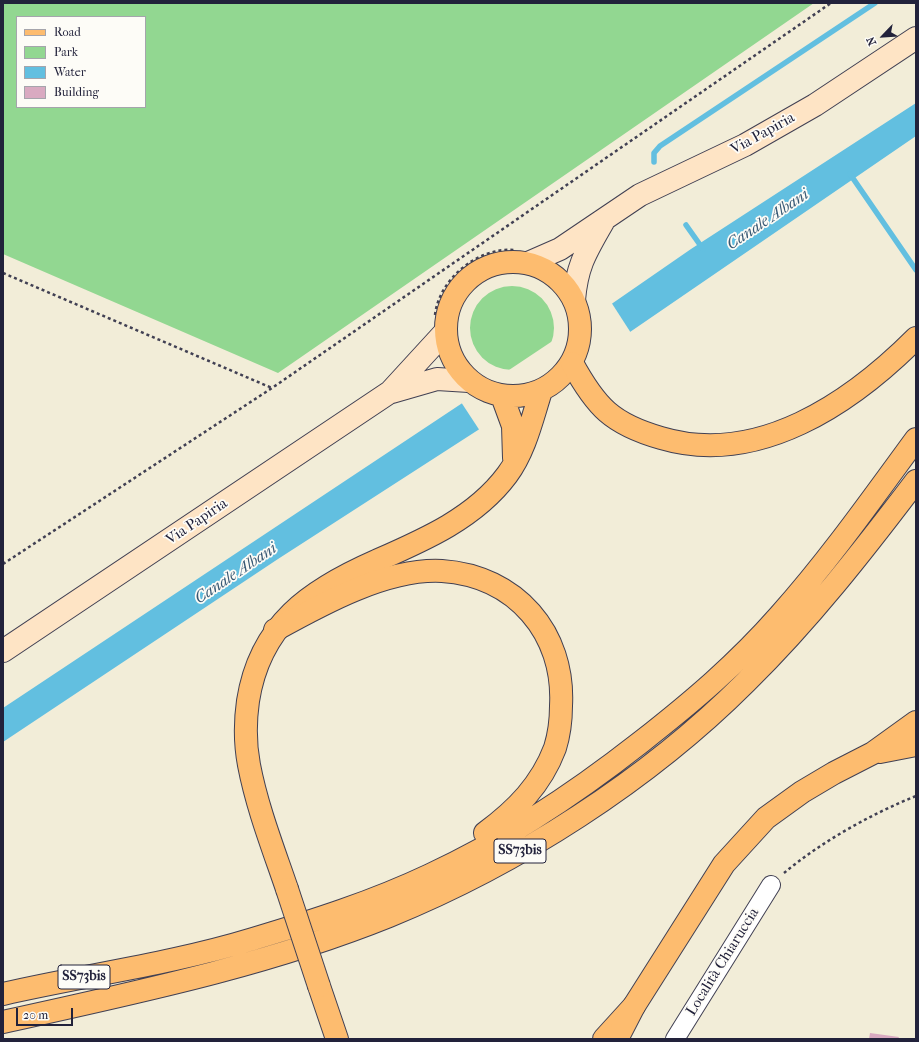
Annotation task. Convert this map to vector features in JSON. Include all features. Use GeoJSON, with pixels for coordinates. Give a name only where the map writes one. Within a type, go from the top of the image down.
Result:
{"type":"FeatureCollection","features":[{"type":"Feature","properties":{"kind":"main road","name":"Via Papiria"},"geometry":{"type":"LineString","coordinates":[[390,392],[440,324],[447,313],[456,292],[471,276],[491,265],[560,249],[640,196],[745,145],[808,109],[916,38]]}},
{"type":"Feature","properties":{"kind":"main road","name":"Via Papiria"},"geometry":{"type":"LineString","coordinates":[[574,300],[576,277],[580,263],[604,220]]}},
{"type":"Feature","properties":{"kind":"main road","name":"Via Papiria"},"geometry":{"type":"LineString","coordinates":[[440,324],[457,367],[469,381],[485,391],[502,396],[521,397],[542,391],[559,379],[572,363],[579,344],[581,324],[574,300],[566,287],[551,273],[522,257]]}},
{"type":"Feature","properties":{"kind":"main road"},"geometry":{"type":"LineString","coordinates":[[572,363],[593,399],[619,421],[645,433],[674,441],[710,446],[730,445],[758,439],[811,418],[864,383],[916,338]]}},
{"type":"Feature","properties":{"kind":"main road","name":"Via Papiria"},"geometry":{"type":"LineString","coordinates":[[3,651],[390,392],[437,379],[469,381]]}},
{"type":"Feature","properties":{"kind":"main road"},"geometry":{"type":"LineString","coordinates":[[337,1039],[257,798],[248,763],[246,721],[251,685],[261,655],[275,630],[302,603],[325,587],[427,537],[460,518],[494,490],[514,465],[542,391]]}},
{"type":"Feature","properties":{"kind":"main road"},"geometry":{"type":"LineString","coordinates":[[502,396],[513,426],[514,465]]}},
{"type":"Feature","properties":{"kind":"main road","name":"SS73bis"},"geometry":{"type":"LineString","coordinates":[[3,994],[118,971],[251,940],[358,905],[431,875],[504,836],[563,800],[617,761],[708,689],[776,619],[807,584],[916,439]]}},
{"type":"Feature","properties":{"kind":"main road","name":"SS73bis"},"geometry":{"type":"LineString","coordinates":[[3,1022],[213,973],[275,956],[335,936],[388,916],[442,892],[556,830],[634,777],[692,731],[746,683],[833,588],[916,481]]}},
{"type":"Feature","properties":{"kind":"main road"},"geometry":{"type":"LineString","coordinates":[[275,630],[336,599],[367,586],[404,575],[441,571],[471,576],[488,581],[523,604],[542,627],[552,648],[561,682],[559,729],[550,758],[534,787],[515,809],[431,875]]}},
{"type":"Feature","properties":{"kind":"main road"},"geometry":{"type":"LineString","coordinates":[[617,1039],[634,1006],[721,870],[766,818],[802,792],[834,772],[873,753],[916,722]]}},
{"type":"Feature","properties":{"kind":"main road"},"geometry":{"type":"LineString","coordinates":[[873,753],[916,745]]}},
{"type":"Feature","properties":{"kind":"main road"},"geometry":{"type":"LineString","coordinates":[[604,1039],[634,1006]]}},
{"type":"Feature","properties":{"kind":"street","name":"Località Chiaruccia"},"geometry":{"type":"LineString","coordinates":[[675,1039],[771,885]]}},
{"type":"Feature","properties":{"kind":"path"},"geometry":{"type":"LineString","coordinates":[[3,564],[272,388],[830,3]]}},
{"type":"Feature","properties":{"kind":"path"},"geometry":{"type":"LineString","coordinates":[[440,324],[436,310],[446,286],[464,266],[487,254],[508,250],[522,257]]}},
{"type":"Feature","properties":{"kind":"path"},"geometry":{"type":"LineString","coordinates":[[3,273],[272,388]]}},
{"type":"Feature","properties":{"kind":"path"},"geometry":{"type":"LineString","coordinates":[[771,885],[798,862],[830,840],[892,805],[916,796]]}},
{"type":"Feature","properties":{"kind":"green space"},"geometry":{"type":"Polygon","coordinates":[[[3,3],[814,3],[278,373],[3,254],[3,3]]]}},
{"type":"Feature","properties":{"kind":"green space"},"geometry":{"type":"Polygon","coordinates":[[[512,286],[528,289],[542,298],[551,312],[554,328],[551,344],[542,358],[528,367],[512,370],[496,367],[482,358],[473,344],[470,328],[473,312],[482,298],[496,289],[512,286]]]}},
{"type":"Feature","properties":{"kind":"water","name":"Canale Albani"},"geometry":{"type":"Polygon","coordinates":[[[916,103],[916,136],[630,332],[278,559],[3,742],[3,708],[610,305],[691,249],[916,103]]]}},
{"type":"Feature","properties":{"kind":"pier"},"geometry":{"type":"Polygon","coordinates":[[[611,302],[631,333],[480,431],[461,402],[611,302]]]}},
{"type":"Feature","properties":{"kind":"building"},"geometry":{"type":"Polygon","coordinates":[[[870,1033],[899,1037],[898,1039],[869,1039],[870,1033]]]}},
{"type":"Feature","properties":{"kind":"waterway"},"geometry":{"type":"LineString","coordinates":[[654,162],[654,153],[660,146],[875,3]]}},
{"type":"Feature","properties":{"kind":"waterway"},"geometry":{"type":"LineString","coordinates":[[850,174],[916,270]]}},
{"type":"Feature","properties":{"kind":"waterway"},"geometry":{"type":"LineString","coordinates":[[686,225],[703,249]]}}]}
